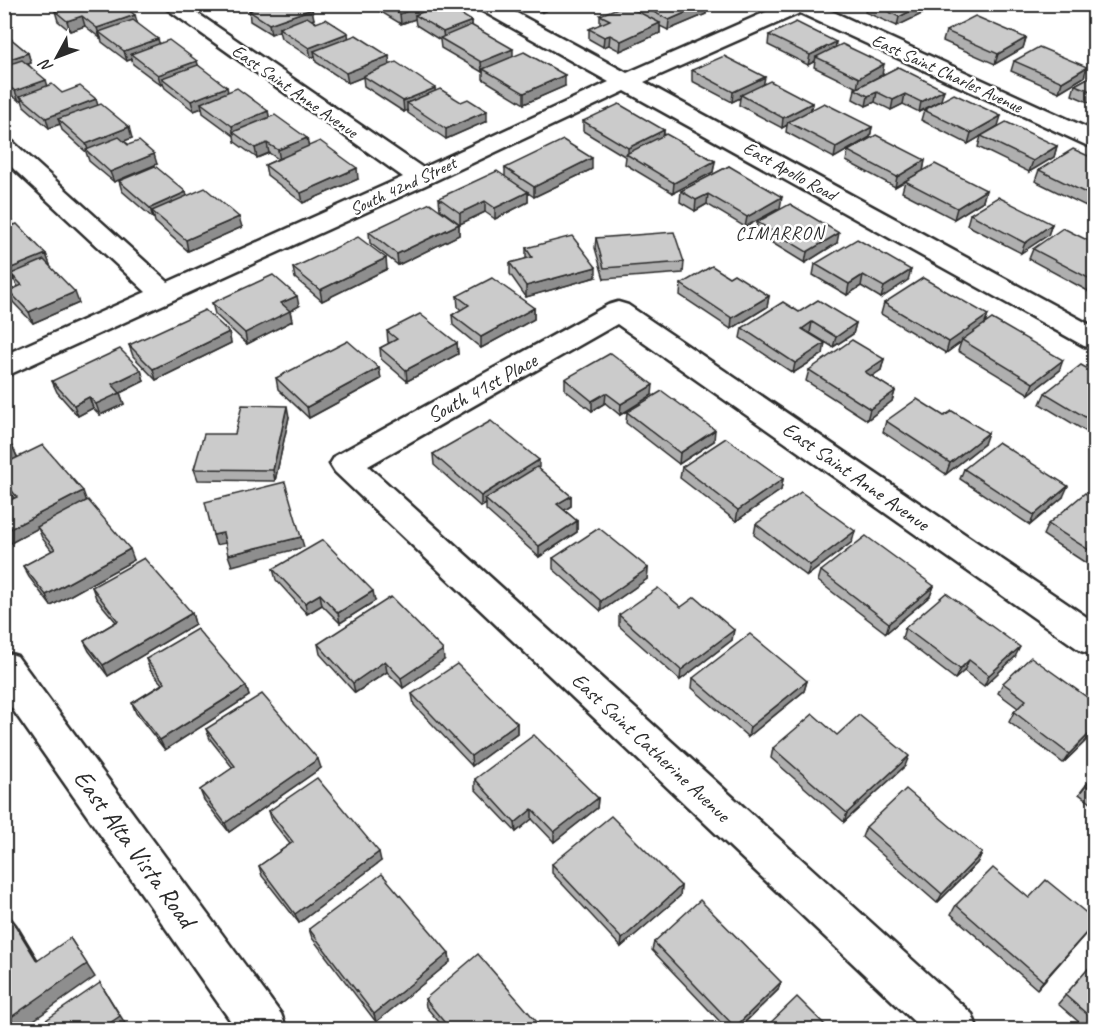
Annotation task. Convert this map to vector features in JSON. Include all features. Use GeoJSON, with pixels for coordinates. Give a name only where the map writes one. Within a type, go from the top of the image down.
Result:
{"type":"FeatureCollection","features":[{"type":"Feature","properties":{"kind":"street","name":"East Saint Anne Avenue"},"geometry":{"type":"LineString","coordinates":[[170,4],[421,178]]}},
{"type":"Feature","properties":{"kind":"street","name":"East Apollo Road"},"geometry":{"type":"LineString","coordinates":[[484,4],[1095,339]]}},
{"type":"Feature","properties":{"kind":"street","name":"South 42nd Street"},"geometry":{"type":"LineString","coordinates":[[4,367],[421,178],[626,82],[801,5]]}},
{"type":"Feature","properties":{"kind":"street","name":"East Saint Charles Avenue"},"geometry":{"type":"LineString","coordinates":[[801,5],[1095,140]]}},
{"type":"Feature","properties":{"kind":"street"},"geometry":{"type":"LineString","coordinates":[[4,147],[165,294]]}},
{"type":"Feature","properties":{"kind":"street","name":"East Saint Anne Avenue"},"geometry":{"type":"LineString","coordinates":[[618,312],[1095,641]]}},
{"type":"Feature","properties":{"kind":"street","name":"South 41st Place"},"geometry":{"type":"LineString","coordinates":[[346,464],[618,312]]}},
{"type":"Feature","properties":{"kind":"street","name":"East Saint Catherine Avenue"},"geometry":{"type":"LineString","coordinates":[[346,464],[956,1029]]}},
{"type":"Feature","properties":{"kind":"street","name":"East Alta Vista Road"},"geometry":{"type":"LineString","coordinates":[[4,667],[265,1029]]}},
{"type":"Feature","properties":{"kind":"building"},"geometry":{"type":"Polygon","coordinates":[[[76,4],[121,4],[135,15],[97,28],[82,16],[67,21],[55,11],[76,4]]]}},
{"type":"Feature","properties":{"kind":"building"},"geometry":{"type":"Polygon","coordinates":[[[251,4],[306,4],[312,9],[269,24],[249,11],[256,8],[251,4]]]}},
{"type":"Feature","properties":{"kind":"building"},"geometry":{"type":"Polygon","coordinates":[[[384,4],[425,4],[400,14],[384,4]]]}},
{"type":"Feature","properties":{"kind":"building"},"geometry":{"type":"Polygon","coordinates":[[[444,4],[472,21],[443,32],[415,15],[444,4]]]}},
{"type":"Feature","properties":{"kind":"building"},"geometry":{"type":"Polygon","coordinates":[[[646,4],[705,4],[669,20],[642,6],[646,4]]]}},
{"type":"Feature","properties":{"kind":"building"},"geometry":{"type":"Polygon","coordinates":[[[873,4],[924,4],[899,17],[873,4]]]}},
{"type":"Feature","properties":{"kind":"building"},"geometry":{"type":"Polygon","coordinates":[[[625,5],[660,23],[621,41],[610,35],[604,37],[589,29],[610,20],[600,15],[625,5]]]}},
{"type":"Feature","properties":{"kind":"building"},"geometry":{"type":"Polygon","coordinates":[[[975,16],[1026,38],[998,54],[946,31],[975,16]]]}},
{"type":"Feature","properties":{"kind":"building"},"geometry":{"type":"Polygon","coordinates":[[[307,17],[316,23],[326,19],[348,33],[309,48],[279,28],[307,17]]]}},
{"type":"Feature","properties":{"kind":"building"},"geometry":{"type":"Polygon","coordinates":[[[133,20],[158,39],[124,51],[99,32],[133,20]]]}},
{"type":"Feature","properties":{"kind":"building"},"geometry":{"type":"Polygon","coordinates":[[[796,22],[836,42],[810,55],[769,35],[796,22]]]}},
{"type":"Feature","properties":{"kind":"building"},"geometry":{"type":"Polygon","coordinates":[[[471,25],[513,49],[481,62],[440,38],[471,25]]]}},
{"type":"Feature","properties":{"kind":"building"},"geometry":{"type":"Polygon","coordinates":[[[4,33],[28,53],[4,61],[4,33]]]}},
{"type":"Feature","properties":{"kind":"building"},"geometry":{"type":"Polygon","coordinates":[[[356,35],[389,56],[346,73],[314,51],[356,35]]]}},
{"type":"Feature","properties":{"kind":"building"},"geometry":{"type":"Polygon","coordinates":[[[169,40],[197,61],[158,75],[131,54],[169,40]]]}},
{"type":"Feature","properties":{"kind":"building"},"geometry":{"type":"Polygon","coordinates":[[[842,44],[884,64],[859,78],[816,57],[842,44]]]}},
{"type":"Feature","properties":{"kind":"building"},"geometry":{"type":"Polygon","coordinates":[[[1039,47],[1087,67],[1062,82],[1014,61],[1039,47]]]}},
{"type":"Feature","properties":{"kind":"building"},"geometry":{"type":"Polygon","coordinates":[[[524,52],[565,75],[524,93],[483,69],[524,52]]]}},
{"type":"Feature","properties":{"kind":"building"},"geometry":{"type":"Polygon","coordinates":[[[724,56],[765,77],[733,92],[692,70],[724,56]]]}},
{"type":"Feature","properties":{"kind":"building"},"geometry":{"type":"Polygon","coordinates":[[[22,60],[46,80],[15,91],[4,82],[4,66],[22,60]]]}},
{"type":"Feature","properties":{"kind":"building"},"geometry":{"type":"Polygon","coordinates":[[[396,62],[435,88],[403,101],[363,76],[396,62]]]}},
{"type":"Feature","properties":{"kind":"building"},"geometry":{"type":"Polygon","coordinates":[[[198,65],[227,87],[191,101],[162,78],[198,65]]]}},
{"type":"Feature","properties":{"kind":"building"},"geometry":{"type":"Polygon","coordinates":[[[898,67],[944,90],[921,102],[905,94],[893,100],[877,92],[868,96],[855,89],[898,67]]]}},
{"type":"Feature","properties":{"kind":"building"},"geometry":{"type":"Polygon","coordinates":[[[1095,74],[1095,93],[1075,85],[1095,74]]]}},
{"type":"Feature","properties":{"kind":"building"},"geometry":{"type":"Polygon","coordinates":[[[770,81],[812,103],[783,118],[741,95],[770,81]]]}},
{"type":"Feature","properties":{"kind":"building"},"geometry":{"type":"Polygon","coordinates":[[[52,84],[62,93],[80,86],[96,99],[46,118],[20,96],[52,84]]]}},
{"type":"Feature","properties":{"kind":"building"},"geometry":{"type":"Polygon","coordinates":[[[237,88],[268,111],[232,126],[201,103],[237,88]]]}},
{"type":"Feature","properties":{"kind":"building"},"geometry":{"type":"Polygon","coordinates":[[[440,89],[461,102],[468,99],[487,111],[446,129],[407,103],[440,89]]]}},
{"type":"Feature","properties":{"kind":"building"},"geometry":{"type":"Polygon","coordinates":[[[954,94],[1001,116],[971,133],[924,110],[954,94]]]}},
{"type":"Feature","properties":{"kind":"building"},"geometry":{"type":"Polygon","coordinates":[[[824,103],[872,127],[836,147],[788,122],[824,103]]]}},
{"type":"Feature","properties":{"kind":"building"},"geometry":{"type":"Polygon","coordinates":[[[101,104],[129,127],[86,144],[58,119],[101,104]]]}},
{"type":"Feature","properties":{"kind":"building"},"geometry":{"type":"Polygon","coordinates":[[[619,104],[664,130],[628,148],[583,121],[619,104]]]}},
{"type":"Feature","properties":{"kind":"building"},"geometry":{"type":"Polygon","coordinates":[[[275,115],[307,138],[278,150],[267,143],[255,148],[233,132],[275,115]]]}},
{"type":"Feature","properties":{"kind":"building"},"geometry":{"type":"Polygon","coordinates":[[[1006,122],[1057,146],[1033,161],[981,136],[1006,122]]]}},
{"type":"Feature","properties":{"kind":"building"},"geometry":{"type":"Polygon","coordinates":[[[666,134],[715,161],[674,183],[626,154],[666,134]]]}},
{"type":"Feature","properties":{"kind":"building"},"geometry":{"type":"Polygon","coordinates":[[[876,135],[925,160],[897,177],[848,151],[876,135]]]}},
{"type":"Feature","properties":{"kind":"building"},"geometry":{"type":"Polygon","coordinates":[[[119,137],[128,145],[139,141],[154,154],[110,172],[86,150],[119,137]]]}},
{"type":"Feature","properties":{"kind":"building"},"geometry":{"type":"Polygon","coordinates":[[[563,140],[592,158],[534,187],[505,168],[563,140]]]}},
{"type":"Feature","properties":{"kind":"building"},"geometry":{"type":"Polygon","coordinates":[[[320,141],[357,168],[301,193],[265,165],[320,141]]]}},
{"type":"Feature","properties":{"kind":"building"},"geometry":{"type":"Polygon","coordinates":[[[1073,149],[1095,159],[1094,197],[1039,170],[1073,149]]]}},
{"type":"Feature","properties":{"kind":"building"},"geometry":{"type":"Polygon","coordinates":[[[935,164],[986,190],[957,208],[905,181],[935,164]]]}},
{"type":"Feature","properties":{"kind":"building"},"geometry":{"type":"Polygon","coordinates":[[[155,166],[186,192],[150,208],[119,181],[155,166]]]}},
{"type":"Feature","properties":{"kind":"building"},"geometry":{"type":"Polygon","coordinates":[[[729,166],[782,197],[747,217],[708,194],[696,200],[681,191],[729,166]]]}},
{"type":"Feature","properties":{"kind":"building"},"geometry":{"type":"Polygon","coordinates":[[[497,171],[528,192],[495,208],[485,201],[460,213],[439,198],[497,171]]]}},
{"type":"Feature","properties":{"kind":"building"},"geometry":{"type":"Polygon","coordinates":[[[205,188],[239,217],[186,240],[152,211],[205,188]]]}},
{"type":"Feature","properties":{"kind":"building"},"geometry":{"type":"Polygon","coordinates":[[[998,197],[1052,224],[1025,243],[970,214],[998,197]]]}},
{"type":"Feature","properties":{"kind":"building"},"geometry":{"type":"Polygon","coordinates":[[[430,203],[459,224],[397,254],[369,232],[430,203]]]}},
{"type":"Feature","properties":{"kind":"building"},"geometry":{"type":"Polygon","coordinates":[[[790,204],[839,233],[807,252],[757,222],[790,204]]]}},
{"type":"Feature","properties":{"kind":"building"},"geometry":{"type":"Polygon","coordinates":[[[4,212],[11,219],[4,222],[4,212]]]}},
{"type":"Feature","properties":{"kind":"building"},"geometry":{"type":"Polygon","coordinates":[[[17,224],[46,254],[4,271],[4,229],[17,224]]]}},
{"type":"Feature","properties":{"kind":"building"},"geometry":{"type":"Polygon","coordinates":[[[1063,228],[1095,244],[1095,279],[1092,280],[1033,249],[1063,228]]]}},
{"type":"Feature","properties":{"kind":"building"},"geometry":{"type":"Polygon","coordinates":[[[674,232],[684,262],[604,268],[596,238],[674,232]]]}},
{"type":"Feature","properties":{"kind":"building"},"geometry":{"type":"Polygon","coordinates":[[[572,236],[596,267],[526,286],[510,263],[532,257],[526,248],[572,236]]]}},
{"type":"Feature","properties":{"kind":"building"},"geometry":{"type":"Polygon","coordinates":[[[358,237],[386,258],[320,290],[293,268],[358,237]]]}},
{"type":"Feature","properties":{"kind":"building"},"geometry":{"type":"Polygon","coordinates":[[[857,239],[911,270],[884,287],[863,275],[849,284],[815,264],[857,239]]]}},
{"type":"Feature","properties":{"kind":"building"},"geometry":{"type":"Polygon","coordinates":[[[44,260],[75,292],[29,312],[9,291],[22,285],[11,274],[44,260]]]}},
{"type":"Feature","properties":{"kind":"building"},"geometry":{"type":"Polygon","coordinates":[[[712,266],[729,277],[734,274],[769,296],[732,318],[681,284],[712,266]]]}},
{"type":"Feature","properties":{"kind":"building"},"geometry":{"type":"Polygon","coordinates":[[[273,275],[297,296],[281,303],[290,311],[245,333],[212,303],[273,275]]]}},
{"type":"Feature","properties":{"kind":"building"},"geometry":{"type":"Polygon","coordinates":[[[492,278],[534,308],[481,337],[452,315],[469,305],[457,296],[492,278]]]}},
{"type":"Feature","properties":{"kind":"building"},"geometry":{"type":"Polygon","coordinates":[[[923,278],[988,315],[949,342],[884,303],[923,278]]]}},
{"type":"Feature","properties":{"kind":"building"},"geometry":{"type":"Polygon","coordinates":[[[818,300],[856,323],[836,337],[812,322],[802,329],[825,343],[795,363],[742,328],[783,302],[799,312],[818,300]]]}},
{"type":"Feature","properties":{"kind":"building"},"geometry":{"type":"Polygon","coordinates":[[[205,310],[229,332],[153,369],[129,345],[205,310]]]}},
{"type":"Feature","properties":{"kind":"building"},"geometry":{"type":"Polygon","coordinates":[[[420,314],[457,343],[406,370],[380,348],[397,339],[387,331],[420,314]]]}},
{"type":"Feature","properties":{"kind":"building"},"geometry":{"type":"Polygon","coordinates":[[[992,319],[1063,360],[1033,383],[962,340],[992,319]]]}},
{"type":"Feature","properties":{"kind":"building"},"geometry":{"type":"Polygon","coordinates":[[[852,340],[884,359],[865,372],[895,391],[870,409],[809,370],[852,340]]]}},
{"type":"Feature","properties":{"kind":"building"},"geometry":{"type":"Polygon","coordinates":[[[348,341],[379,368],[307,407],[276,378],[348,341]]]}},
{"type":"Feature","properties":{"kind":"building"},"geometry":{"type":"Polygon","coordinates":[[[120,349],[141,370],[112,384],[120,393],[96,404],[89,397],[74,405],[52,381],[120,349]]]}},
{"type":"Feature","properties":{"kind":"building"},"geometry":{"type":"Polygon","coordinates":[[[611,353],[653,385],[621,404],[606,393],[592,401],[565,379],[611,353]]]}},
{"type":"Feature","properties":{"kind":"building"},"geometry":{"type":"Polygon","coordinates":[[[1081,365],[1095,373],[1095,423],[1045,393],[1081,365]]]}},
{"type":"Feature","properties":{"kind":"building"},"geometry":{"type":"Polygon","coordinates":[[[662,391],[715,430],[680,453],[627,412],[662,391]]]}},
{"type":"Feature","properties":{"kind":"building"},"geometry":{"type":"Polygon","coordinates":[[[917,399],[944,416],[952,411],[988,433],[950,463],[886,421],[917,399]]]}},
{"type":"Feature","properties":{"kind":"building"},"geometry":{"type":"Polygon","coordinates":[[[242,405],[287,406],[273,470],[194,469],[204,434],[235,434],[242,405]]]}},
{"type":"Feature","properties":{"kind":"building"},"geometry":{"type":"Polygon","coordinates":[[[491,421],[539,460],[481,496],[433,454],[491,421]]]}},
{"type":"Feature","properties":{"kind":"building"},"geometry":{"type":"Polygon","coordinates":[[[4,437],[13,448],[4,452],[4,437]]]}},
{"type":"Feature","properties":{"kind":"building"},"geometry":{"type":"Polygon","coordinates":[[[726,438],[783,479],[738,510],[682,467],[726,438]]]}},
{"type":"Feature","properties":{"kind":"building"},"geometry":{"type":"Polygon","coordinates":[[[998,442],[1068,486],[1034,515],[964,469],[998,442]]]}},
{"type":"Feature","properties":{"kind":"building"},"geometry":{"type":"Polygon","coordinates":[[[43,445],[83,491],[4,532],[4,503],[17,497],[4,481],[4,464],[43,445]]]}},
{"type":"Feature","properties":{"kind":"building"},"geometry":{"type":"Polygon","coordinates":[[[537,467],[571,496],[557,504],[577,521],[539,546],[485,499],[537,467]]]}},
{"type":"Feature","properties":{"kind":"building"},"geometry":{"type":"Polygon","coordinates":[[[285,482],[301,537],[228,555],[223,533],[213,535],[205,502],[285,482]]]}},
{"type":"Feature","properties":{"kind":"building"},"geometry":{"type":"Polygon","coordinates":[[[801,492],[855,531],[810,565],[756,524],[801,492]]]}},
{"type":"Feature","properties":{"kind":"building"},"geometry":{"type":"Polygon","coordinates":[[[1085,493],[1095,499],[1095,554],[1048,524],[1085,493]]]}},
{"type":"Feature","properties":{"kind":"building"},"geometry":{"type":"Polygon","coordinates":[[[88,500],[130,549],[46,595],[23,566],[55,549],[37,527],[88,500]]]}},
{"type":"Feature","properties":{"kind":"building"},"geometry":{"type":"Polygon","coordinates":[[[599,528],[648,568],[601,601],[553,558],[599,528]]]}},
{"type":"Feature","properties":{"kind":"building"},"geometry":{"type":"Polygon","coordinates":[[[866,536],[934,586],[889,623],[821,571],[866,536]]]}},
{"type":"Feature","properties":{"kind":"building"},"geometry":{"type":"Polygon","coordinates":[[[323,540],[373,591],[338,613],[320,594],[305,603],[273,569],[323,540]]]}},
{"type":"Feature","properties":{"kind":"building"},"geometry":{"type":"Polygon","coordinates":[[[144,558],[192,613],[103,665],[84,641],[118,621],[92,587],[144,558]]]}},
{"type":"Feature","properties":{"kind":"building"},"geometry":{"type":"Polygon","coordinates":[[[658,588],[681,607],[695,597],[734,630],[681,670],[619,615],[658,588]]]}},
{"type":"Feature","properties":{"kind":"building"},"geometry":{"type":"Polygon","coordinates":[[[946,593],[1020,647],[989,675],[969,660],[960,669],[905,628],[946,593]]]}},
{"type":"Feature","properties":{"kind":"building"},"geometry":{"type":"Polygon","coordinates":[[[391,597],[443,650],[401,678],[385,661],[353,683],[318,644],[391,597]]]}},
{"type":"Feature","properties":{"kind":"building"},"geometry":{"type":"Polygon","coordinates":[[[197,629],[246,686],[160,740],[132,703],[165,683],[146,659],[197,629]]]}},
{"type":"Feature","properties":{"kind":"building"},"geometry":{"type":"Polygon","coordinates":[[[750,634],[807,681],[750,727],[693,678],[750,634]]]}},
{"type":"Feature","properties":{"kind":"building"},"geometry":{"type":"Polygon","coordinates":[[[1031,657],[1095,703],[1095,728],[1069,754],[1014,712],[1026,700],[1003,683],[1031,657]]]}},
{"type":"Feature","properties":{"kind":"building"},"geometry":{"type":"Polygon","coordinates":[[[457,664],[517,723],[471,756],[412,694],[457,664]]]}},
{"type":"Feature","properties":{"kind":"building"},"geometry":{"type":"Polygon","coordinates":[[[262,694],[318,759],[225,823],[200,790],[235,766],[206,729],[262,694]]]}},
{"type":"Feature","properties":{"kind":"building"},"geometry":{"type":"Polygon","coordinates":[[[813,714],[837,735],[859,715],[909,756],[847,813],[773,748],[813,714]]]}},
{"type":"Feature","properties":{"kind":"building"},"geometry":{"type":"Polygon","coordinates":[[[534,735],[598,798],[554,832],[532,809],[515,823],[475,779],[534,735]]]}},
{"type":"Feature","properties":{"kind":"building"},"geometry":{"type":"Polygon","coordinates":[[[1095,775],[1095,791],[1086,785],[1095,775]]]}},
{"type":"Feature","properties":{"kind":"building"},"geometry":{"type":"Polygon","coordinates":[[[317,778],[379,852],[295,914],[259,866],[293,842],[269,811],[317,778]]]}},
{"type":"Feature","properties":{"kind":"building"},"geometry":{"type":"Polygon","coordinates":[[[906,789],[982,853],[942,894],[866,827],[906,789]]]}},
{"type":"Feature","properties":{"kind":"building"},"geometry":{"type":"Polygon","coordinates":[[[611,816],[681,886],[622,939],[552,864],[611,816]]]}},
{"type":"Feature","properties":{"kind":"building"},"geometry":{"type":"Polygon","coordinates":[[[993,868],[1029,898],[1046,880],[1095,920],[1095,923],[1043,981],[956,905],[993,868]]]}},
{"type":"Feature","properties":{"kind":"building"},"geometry":{"type":"Polygon","coordinates":[[[382,874],[449,953],[374,1014],[309,929],[382,874]]]}},
{"type":"Feature","properties":{"kind":"building"},"geometry":{"type":"Polygon","coordinates":[[[700,900],[781,982],[735,1027],[654,942],[700,900]]]}},
{"type":"Feature","properties":{"kind":"building"},"geometry":{"type":"Polygon","coordinates":[[[7,912],[37,961],[70,938],[87,964],[4,1022],[4,914],[7,912]]]}},
{"type":"Feature","properties":{"kind":"building"},"geometry":{"type":"Polygon","coordinates":[[[478,954],[543,1029],[450,1029],[425,999],[478,954]]]}},
{"type":"Feature","properties":{"kind":"building"},"geometry":{"type":"Polygon","coordinates":[[[1095,961],[1095,1021],[1065,995],[1095,961]]]}},
{"type":"Feature","properties":{"kind":"building"},"geometry":{"type":"Polygon","coordinates":[[[100,983],[120,1016],[101,1029],[33,1029],[100,983]]]}},
{"type":"Feature","properties":{"kind":"building"},"geometry":{"type":"Polygon","coordinates":[[[797,997],[829,1029],[764,1029],[797,997]]]}},
{"type":"Feature","properties":{"kind":"district","name":"CIMARRON"},"geometry":{"type":"Point","coordinates":[780,233]}}]}
